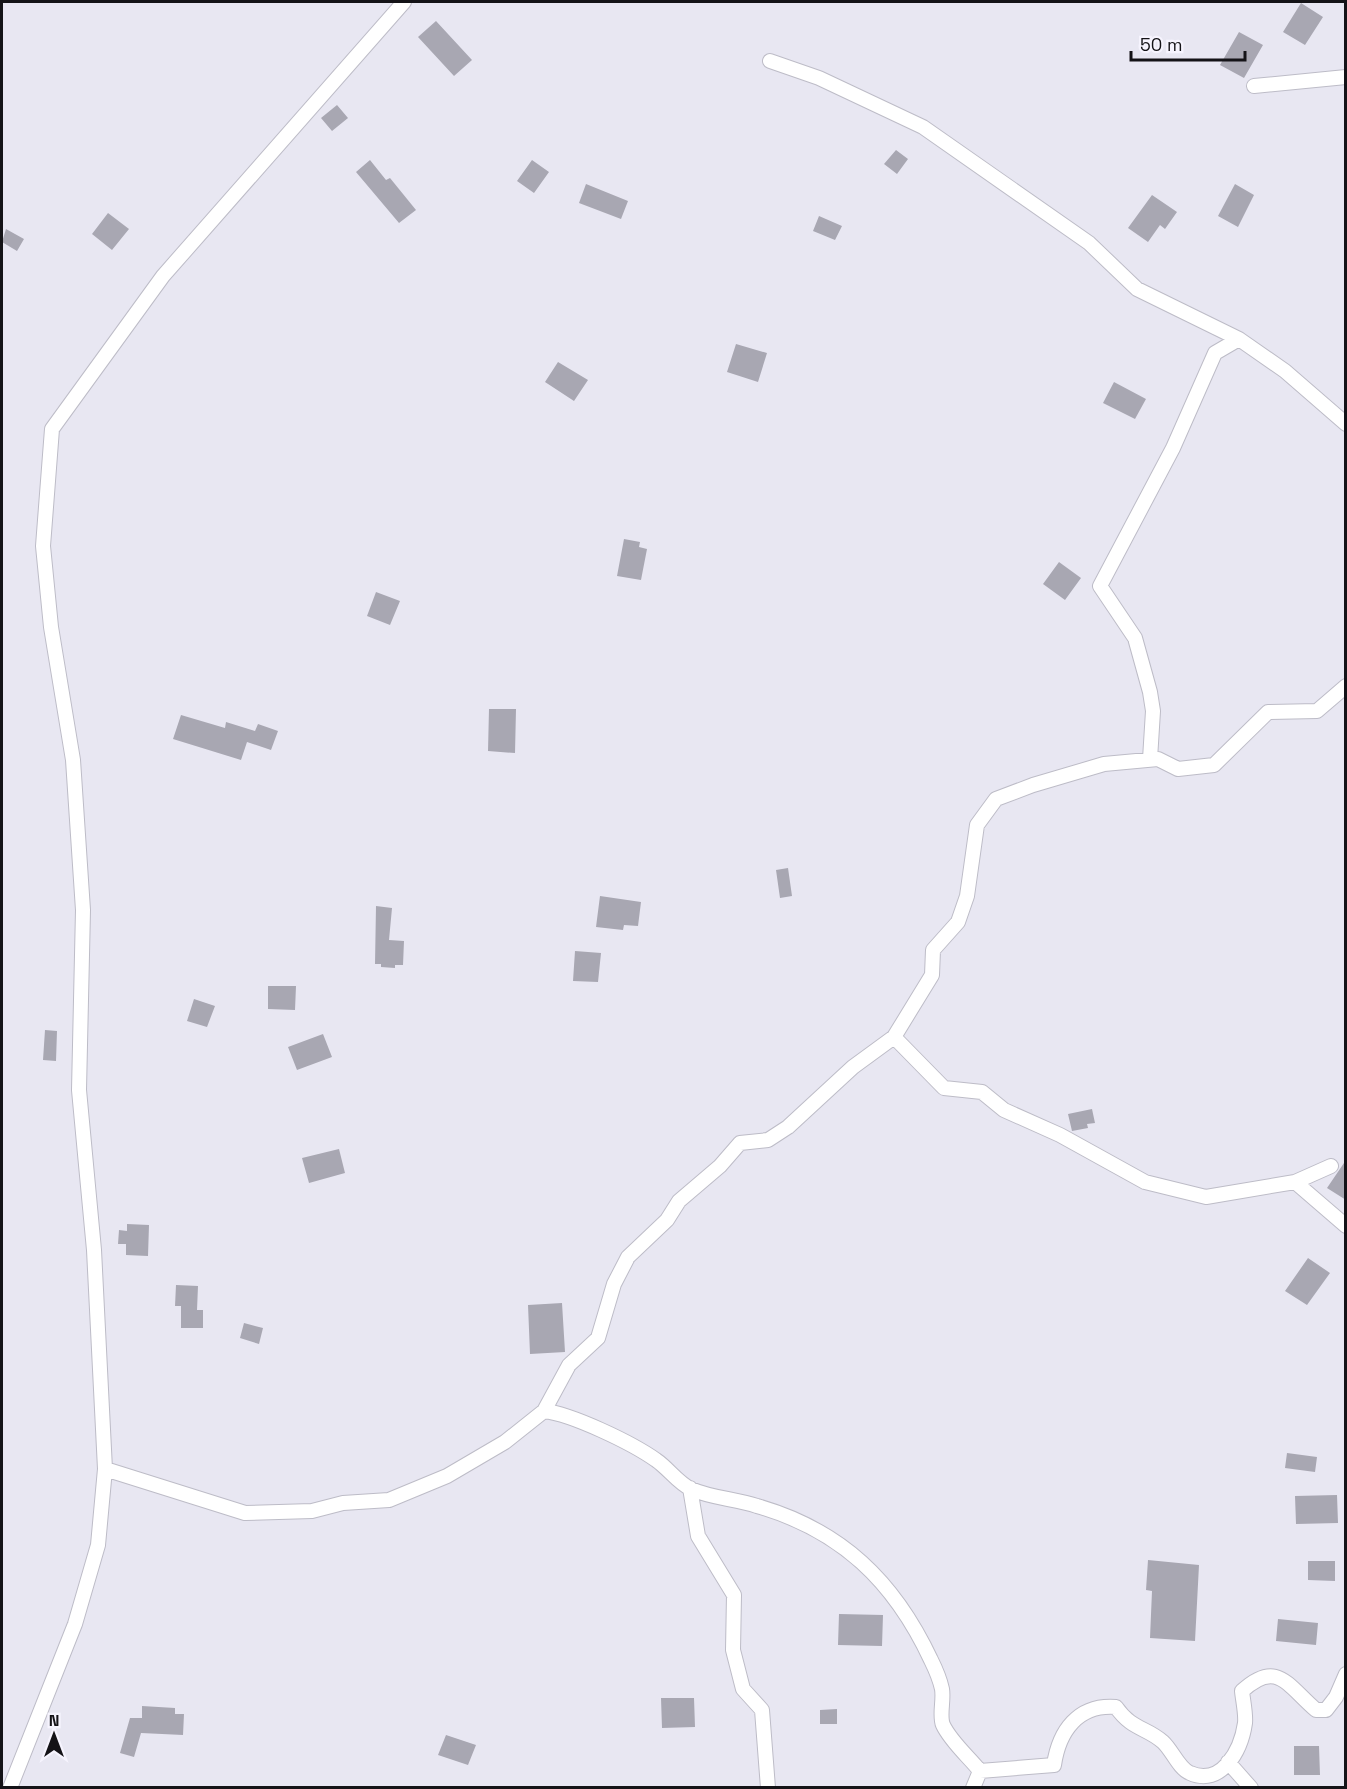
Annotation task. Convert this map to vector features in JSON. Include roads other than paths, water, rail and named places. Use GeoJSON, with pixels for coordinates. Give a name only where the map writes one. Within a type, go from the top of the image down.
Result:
{"type":"FeatureCollection","features":[{"type":"Feature","properties":{"kind":"street"},"geometry":{"type":"LineString","coordinates":[[10,1788],[78,1613],[98,1545],[105,1469],[94,1250],[79,1090],[83,910],[73,760],[51,627],[43,546],[52,429],[163,276],[404,2]]}},
{"type":"Feature","properties":{"kind":"street"},"geometry":{"type":"LineString","coordinates":[[770,61],[819,78],[923,127],[1089,243],[1137,289],[1239,339],[1285,371],[1346,424]]}},
{"type":"Feature","properties":{"kind":"street"},"geometry":{"type":"LineString","coordinates":[[1254,86],[1346,77]]}},
{"type":"Feature","properties":{"kind":"street"},"geometry":{"type":"LineString","coordinates":[[1150,759],[1153,711],[1135,638],[1100,586],[1173,448],[1215,353],[1239,339]]}},
{"type":"Feature","properties":{"kind":"street"},"geometry":{"type":"LineString","coordinates":[[105,1469],[245,1513],[312,1511],[343,1503],[389,1500],[447,1476],[505,1442],[544,1411],[569,1365],[598,1338],[614,1284],[628,1257],[667,1220],[679,1201],[720,1166],[740,1143],[768,1140],[788,1127],[853,1067],[894,1037],[932,975],[933,950],[958,922],[968,896],[976,825],[996,799],[1104,764],[1158,759],[1178,769],[1214,765],[1268,712],[1317,711],[1346,686]]}},
{"type":"Feature","properties":{"kind":"street"},"geometry":{"type":"LineString","coordinates":[[894,1037],[944,1088],[982,1092],[1004,1110],[1060,1135],[1145,1182],[1206,1197],[1295,1182],[1331,1166]]}},
{"type":"Feature","properties":{"kind":"street"},"geometry":{"type":"LineString","coordinates":[[1295,1182],[1346,1226]]}},
{"type":"Feature","properties":{"kind":"street"},"geometry":{"type":"LineString","coordinates":[[544,1411],[556,1412],[592,1427],[655,1459],[690,1488],[758,1506],[803,1522],[832,1538],[887,1586],[906,1611],[932,1661],[942,1689],[942,1724],[980,1772]]}},
{"type":"Feature","properties":{"kind":"street"},"geometry":{"type":"LineString","coordinates":[[690,1488],[698,1536],[734,1595],[732,1650],[743,1689],[762,1710],[768,1788]]}},
{"type":"Feature","properties":{"kind":"street"},"geometry":{"type":"LineString","coordinates":[[980,1772],[1054,1765],[1057,1744],[1069,1724],[1100,1706],[1116,1707],[1126,1720],[1162,1741],[1187,1773],[1206,1777],[1221,1772],[1234,1754],[1245,1723],[1242,1691],[1256,1677],[1267,1675],[1281,1678],[1316,1710],[1326,1710],[1336,1697],[1346,1674]]}},
{"type":"Feature","properties":{"kind":"street"},"geometry":{"type":"LineString","coordinates":[[1228,1762],[1251,1788]]}},
{"type":"Feature","properties":{"kind":"street"},"geometry":{"type":"LineString","coordinates":[[973,1788],[980,1772]]}}]}
